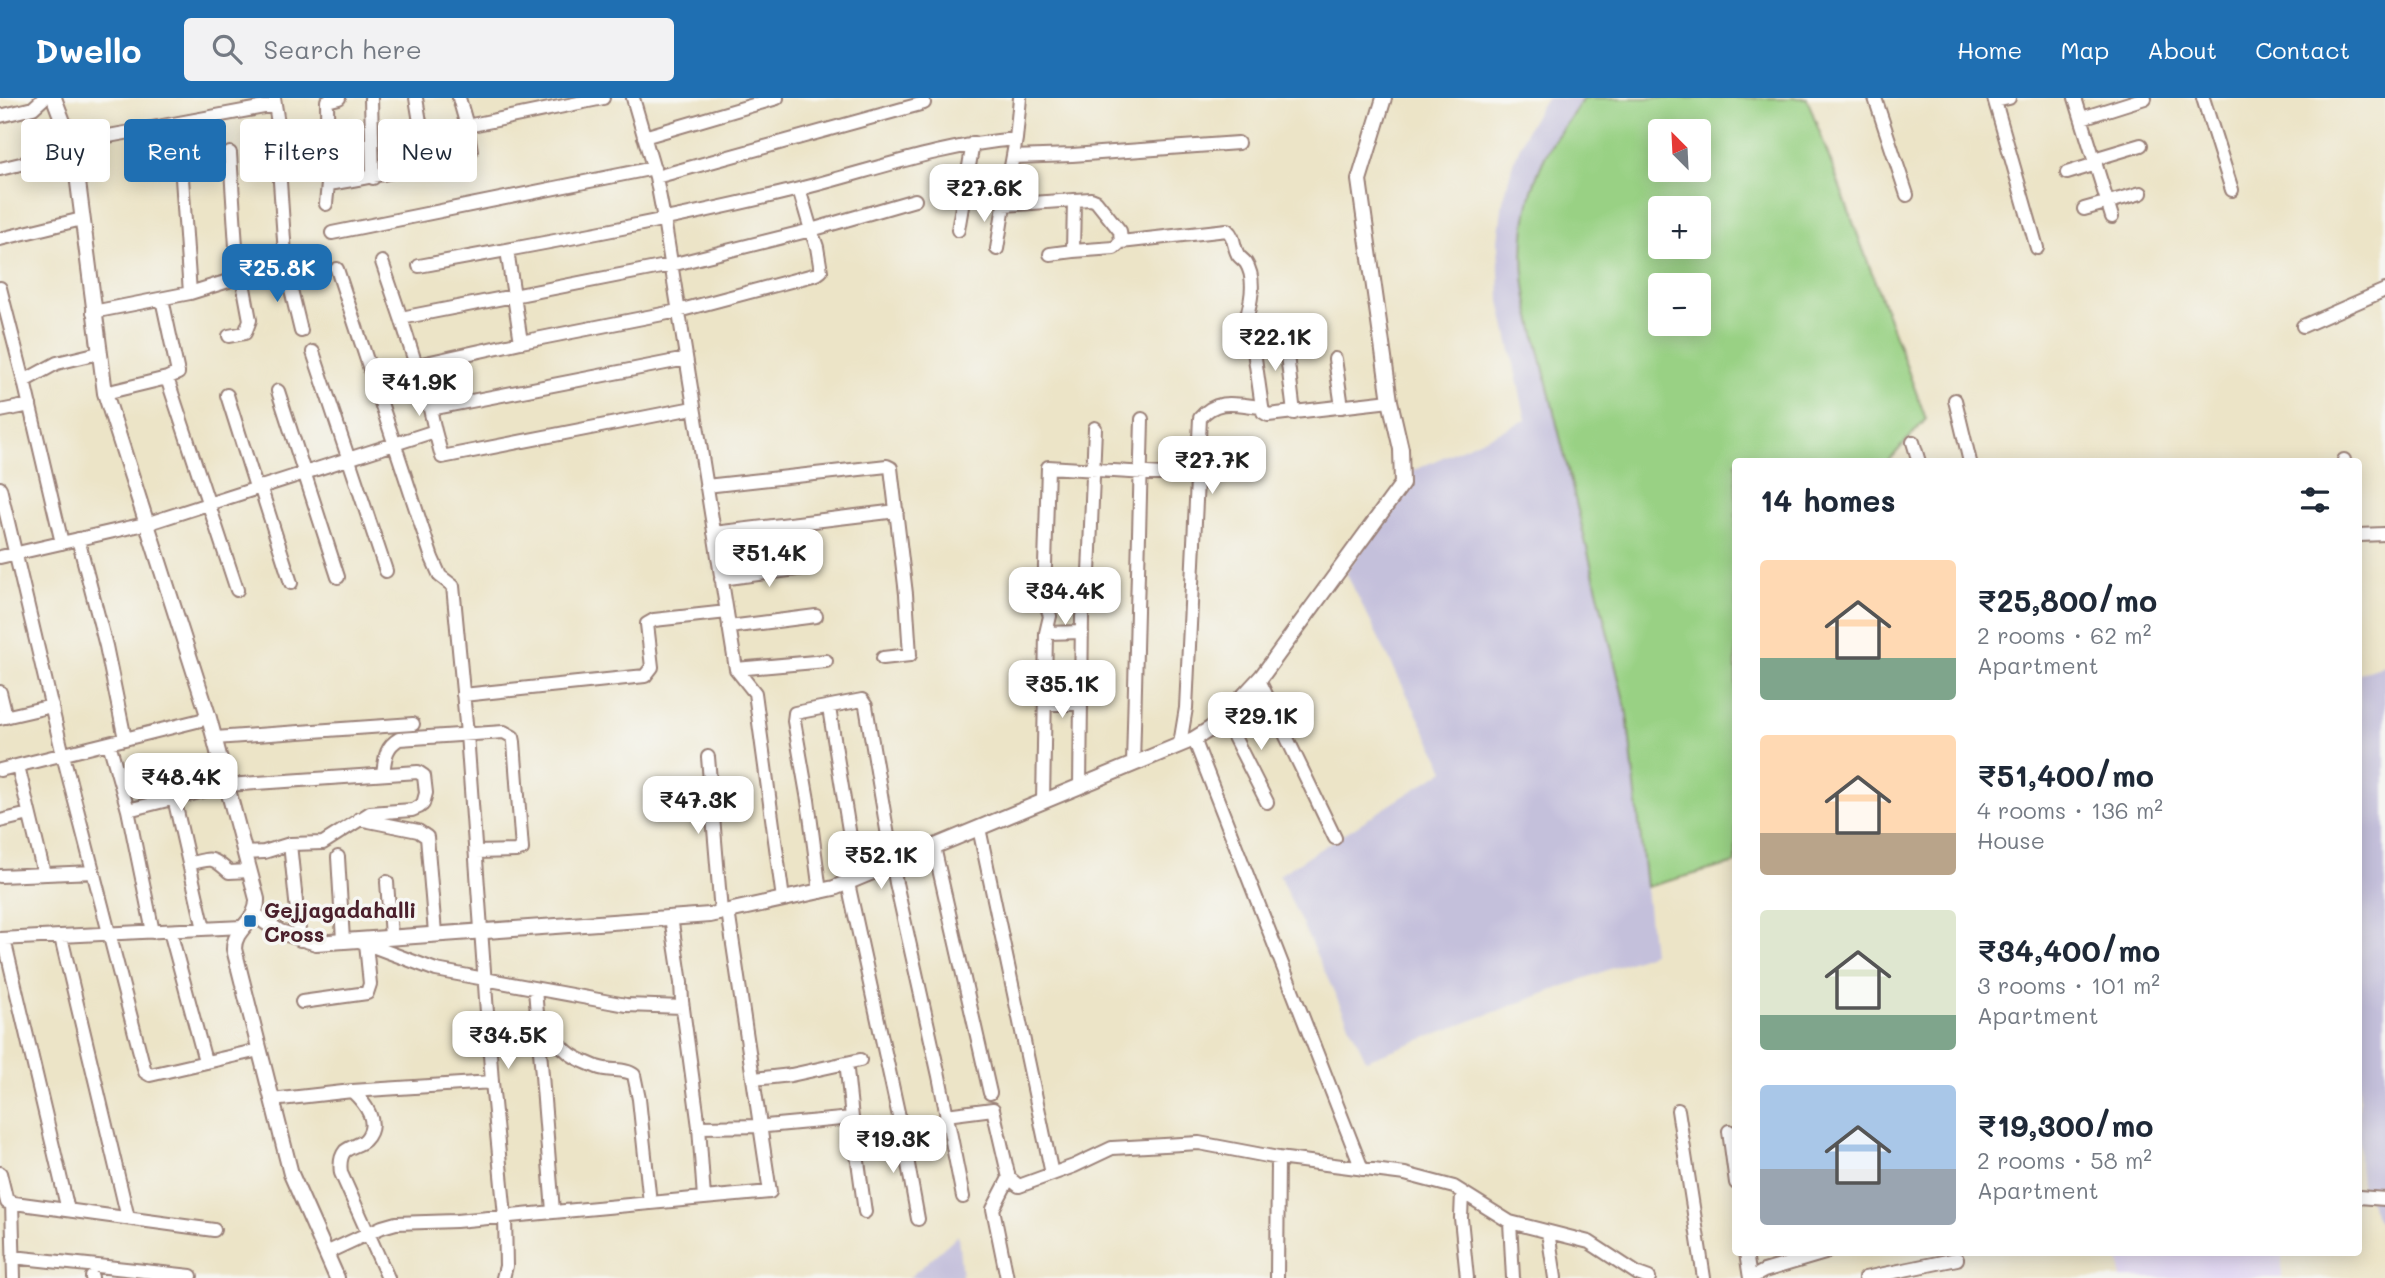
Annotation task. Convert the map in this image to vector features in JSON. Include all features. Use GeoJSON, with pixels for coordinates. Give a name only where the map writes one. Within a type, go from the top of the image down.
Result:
{"type":"FeatureCollection","features":[{"type":"Feature","properties":{"kind":"street"},"geometry":{"type":"LineString","coordinates":[[1,113],[33,108],[44,98]]}},
{"type":"Feature","properties":{"kind":"street"},"geometry":{"type":"LineString","coordinates":[[54,98],[62,119]]}},
{"type":"Feature","properties":{"kind":"street"},"geometry":{"type":"LineString","coordinates":[[326,204],[327,101],[339,98]]}},
{"type":"Feature","properties":{"kind":"street"},"geometry":{"type":"LineString","coordinates":[[371,98],[373,178]]}},
{"type":"Feature","properties":{"kind":"street"},"geometry":{"type":"LineString","coordinates":[[416,98],[420,119]]}},
{"type":"Feature","properties":{"kind":"street"},"geometry":{"type":"LineString","coordinates":[[459,98],[465,119]]}},
{"type":"Feature","properties":{"kind":"street"},"geometry":{"type":"LineString","coordinates":[[477,124],[603,98]]}},
{"type":"Feature","properties":{"kind":"street"},"geometry":{"type":"LineString","coordinates":[[633,98],[655,172],[664,219],[736,669],[755,693],[783,899]]}},
{"type":"Feature","properties":{"kind":"street"},"geometry":{"type":"LineString","coordinates":[[644,137],[777,98]]}},
{"type":"Feature","properties":{"kind":"street"},"geometry":{"type":"LineString","coordinates":[[997,249],[1016,139],[1020,98]]}},
{"type":"Feature","properties":{"kind":"street"},"geometry":{"type":"LineString","coordinates":[[255,915],[280,932],[316,943],[725,912],[820,891],[852,881],[1187,742],[1210,729],[1259,680],[1402,484],[1401,449],[1390,401],[1359,180],[1384,98]]}},
{"type":"Feature","properties":{"kind":"street"},"geometry":{"type":"LineString","coordinates":[[1875,98],[1907,195]]}},
{"type":"Feature","properties":{"kind":"street"},"geometry":{"type":"LineString","coordinates":[[2009,98],[1994,100],[2037,248]]}},
{"type":"Feature","properties":{"kind":"street"},"geometry":{"type":"LineString","coordinates":[[2075,98],[2112,217]]}},
{"type":"Feature","properties":{"kind":"street"},"geometry":{"type":"LineString","coordinates":[[2082,118],[2144,98]]}},
{"type":"Feature","properties":{"kind":"street"},"geometry":{"type":"LineString","coordinates":[[2203,98],[2232,190]]}},
{"type":"Feature","properties":{"kind":"street"},"geometry":{"type":"LineString","coordinates":[[110,139],[274,101],[279,130],[286,269],[301,331]]}},
{"type":"Feature","properties":{"kind":"street"},"geometry":{"type":"LineString","coordinates":[[332,233],[655,172],[924,103]]}},
{"type":"Feature","properties":{"kind":"street"},"geometry":{"type":"LineString","coordinates":[[418,266],[664,219],[799,189],[973,143],[1016,139]]}},
{"type":"Feature","properties":{"kind":"street"},"geometry":{"type":"LineString","coordinates":[[958,230],[973,143]]}},
{"type":"Feature","properties":{"kind":"street"},"geometry":{"type":"LineString","coordinates":[[1013,157],[1238,143]]}},
{"type":"Feature","properties":{"kind":"street"},"geometry":{"type":"LineString","coordinates":[[2067,173],[2141,145]]}},
{"type":"Feature","properties":{"kind":"street"},"geometry":{"type":"LineString","coordinates":[[229,337],[245,333],[250,320],[240,278],[230,153]]}},
{"type":"Feature","properties":{"kind":"street"},"geometry":{"type":"LineString","coordinates":[[0,169],[21,163]]}},
{"type":"Feature","properties":{"kind":"street"},"geometry":{"type":"LineString","coordinates":[[328,184],[378,177]]}},
{"type":"Feature","properties":{"kind":"street"},"geometry":{"type":"LineString","coordinates":[[77,182],[105,393],[149,523],[209,718],[257,899],[258,908],[255,915],[242,926],[236,936],[234,949],[295,1185],[337,1278]]}},
{"type":"Feature","properties":{"kind":"street"},"geometry":{"type":"LineString","coordinates":[[182,182],[190,293]]}},
{"type":"Feature","properties":{"kind":"street"},"geometry":{"type":"LineString","coordinates":[[417,365],[678,311],[817,274],[821,271],[821,266],[799,189]]}},
{"type":"Feature","properties":{"kind":"street"},"geometry":{"type":"LineString","coordinates":[[2084,209],[2141,193]]}},
{"type":"Feature","properties":{"kind":"street"},"geometry":{"type":"LineString","coordinates":[[1004,205],[1091,199],[1096,201],[1120,231],[1121,242]]}},
{"type":"Feature","properties":{"kind":"street"},"geometry":{"type":"LineString","coordinates":[[401,318],[671,264],[811,230],[915,200]]}},
{"type":"Feature","properties":{"kind":"street"},"geometry":{"type":"LineString","coordinates":[[1073,251],[1074,200]]}},
{"type":"Feature","properties":{"kind":"street"},"geometry":{"type":"LineString","coordinates":[[0,239],[82,219]]}},
{"type":"Feature","properties":{"kind":"street"},"geometry":{"type":"LineString","coordinates":[[1050,254],[1114,248],[1121,242],[1227,230],[1233,235],[1238,255],[1245,261],[1250,272],[1251,302],[1245,324],[1247,330],[1251,330],[1254,344],[1263,412],[1268,415],[1294,413],[1390,401]]}},
{"type":"Feature","properties":{"kind":"street"},"geometry":{"type":"LineString","coordinates":[[507,250],[521,342]]}},
{"type":"Feature","properties":{"kind":"street"},"geometry":{"type":"LineString","coordinates":[[382,262],[417,365],[442,457],[693,408]]}},
{"type":"Feature","properties":{"kind":"street"},"geometry":{"type":"LineString","coordinates":[[93,312],[190,293],[240,278],[286,269]]}},
{"type":"Feature","properties":{"kind":"street"},"geometry":{"type":"LineString","coordinates":[[337,269],[437,570],[440,576],[453,586],[505,1216],[501,1277]]}},
{"type":"Feature","properties":{"kind":"street"},"geometry":{"type":"LineString","coordinates":[[0,288],[62,543]]}},
{"type":"Feature","properties":{"kind":"street"},"geometry":{"type":"LineString","coordinates":[[2303,326],[2385,289]]}},
{"type":"Feature","properties":{"kind":"street"},"geometry":{"type":"LineString","coordinates":[[105,393],[167,378],[177,373],[162,299]]}},
{"type":"Feature","properties":{"kind":"street"},"geometry":{"type":"LineString","coordinates":[[1284,330],[1294,413]]}},
{"type":"Feature","properties":{"kind":"street"},"geometry":{"type":"LineString","coordinates":[[313,352],[386,571]]}},
{"type":"Feature","properties":{"kind":"street"},"geometry":{"type":"LineString","coordinates":[[24,381],[57,363],[99,353]]}},
{"type":"Feature","properties":{"kind":"street"},"geometry":{"type":"LineString","coordinates":[[430,409],[685,359]]}},
{"type":"Feature","properties":{"kind":"street"},"geometry":{"type":"LineString","coordinates":[[1335,359],[1342,407]]}},
{"type":"Feature","properties":{"kind":"street"},"geometry":{"type":"LineString","coordinates":[[167,378],[237,590]]}},
{"type":"Feature","properties":{"kind":"street"},"geometry":{"type":"LineString","coordinates":[[278,391],[338,577]]}},
{"type":"Feature","properties":{"kind":"street"},"geometry":{"type":"LineString","coordinates":[[227,395],[291,583]]}},
{"type":"Feature","properties":{"kind":"street"},"geometry":{"type":"LineString","coordinates":[[1955,400],[1969,458]]}},
{"type":"Feature","properties":{"kind":"street"},"geometry":{"type":"LineString","coordinates":[[1262,407],[1220,404],[1209,408],[1200,418],[1186,708],[1187,742],[1362,1169]]}},
{"type":"Feature","properties":{"kind":"street"},"geometry":{"type":"LineString","coordinates":[[0,411],[30,405]]}},
{"type":"Feature","properties":{"kind":"street"},"geometry":{"type":"LineString","coordinates":[[1133,764],[1142,419]]}},
{"type":"Feature","properties":{"kind":"street"},"geometry":{"type":"LineString","coordinates":[[1080,786],[1082,617],[1089,573],[1095,428]]}},
{"type":"Feature","properties":{"kind":"street"},"geometry":{"type":"LineString","coordinates":[[0,558],[149,523],[435,431]]}},
{"type":"Feature","properties":{"kind":"street"},"geometry":{"type":"LineString","coordinates":[[1913,442],[1918,458]]}},
{"type":"Feature","properties":{"kind":"street"},"geometry":{"type":"LineString","coordinates":[[706,486],[887,466],[891,468],[910,655],[883,658]]}},
{"type":"Feature","properties":{"kind":"street"},"geometry":{"type":"LineString","coordinates":[[1042,802],[1046,633],[1050,616],[1044,598],[1048,467],[1196,476]]}},
{"type":"Feature","properties":{"kind":"street"},"geometry":{"type":"LineString","coordinates":[[0,488],[2,508],[17,554],[63,755],[145,1072],[150,1075],[259,1049]]}},
{"type":"Feature","properties":{"kind":"street"},"geometry":{"type":"LineString","coordinates":[[714,533],[897,511]]}},
{"type":"Feature","properties":{"kind":"street"},"geometry":{"type":"LineString","coordinates":[[2362,535],[2385,534]]}},
{"type":"Feature","properties":{"kind":"street"},"geometry":{"type":"LineString","coordinates":[[78,539],[106,646],[125,739]]}},
{"type":"Feature","properties":{"kind":"street"},"geometry":{"type":"LineString","coordinates":[[721,579],[812,567]]}},
{"type":"Feature","properties":{"kind":"street"},"geometry":{"type":"LineString","coordinates":[[463,695],[645,676],[652,667],[647,624],[654,620],[727,612]]}},
{"type":"Feature","properties":{"kind":"street"},"geometry":{"type":"LineString","coordinates":[[729,627],[816,617]]}},
{"type":"Feature","properties":{"kind":"street"},"geometry":{"type":"LineString","coordinates":[[1046,633],[1082,632]]}},
{"type":"Feature","properties":{"kind":"street"},"geometry":{"type":"LineString","coordinates":[[736,669],[826,661]]}},
{"type":"Feature","properties":{"kind":"street"},"geometry":{"type":"LineString","coordinates":[[1259,680],[1335,838]]}},
{"type":"Feature","properties":{"kind":"street"},"geometry":{"type":"LineString","coordinates":[[0,692],[3,718],[52,706]]}},
{"type":"Feature","properties":{"kind":"street"},"geometry":{"type":"LineString","coordinates":[[820,891],[794,721],[795,713],[862,700],[866,706],[893,864],[962,1197]]}},
{"type":"Feature","properties":{"kind":"street"},"geometry":{"type":"LineString","coordinates":[[1045,704],[1080,704]]}},
{"type":"Feature","properties":{"kind":"street"},"geometry":{"type":"LineString","coordinates":[[830,708],[852,881],[918,1219]]}},
{"type":"Feature","properties":{"kind":"street"},"geometry":{"type":"LineString","coordinates":[[1224,717],[1267,802]]}},
{"type":"Feature","properties":{"kind":"street"},"geometry":{"type":"LineString","coordinates":[[0,770],[209,718]]}},
{"type":"Feature","properties":{"kind":"street"},"geometry":{"type":"LineString","coordinates":[[215,738],[413,724]]}},
{"type":"Feature","properties":{"kind":"street"},"geometry":{"type":"LineString","coordinates":[[383,774],[386,752],[398,739],[504,732],[509,734],[514,742],[522,849],[476,852]]}},
{"type":"Feature","properties":{"kind":"street"},"geometry":{"type":"LineString","coordinates":[[109,743],[128,810],[153,932]]}},
{"type":"Feature","properties":{"kind":"street"},"geometry":{"type":"LineString","coordinates":[[326,1253],[396,1223],[456,1221],[770,1192],[754,1079],[725,912],[708,757]]}},
{"type":"Feature","properties":{"kind":"street"},"geometry":{"type":"LineString","coordinates":[[18,766],[44,874]]}},
{"type":"Feature","properties":{"kind":"street"},"geometry":{"type":"LineString","coordinates":[[128,810],[227,785],[422,773],[426,793],[423,804],[412,810],[370,813],[323,843],[290,844],[264,852],[245,853]]}},
{"type":"Feature","properties":{"kind":"street"},"geometry":{"type":"LineString","coordinates":[[174,798],[204,929]]}},
{"type":"Feature","properties":{"kind":"street"},"geometry":{"type":"LineString","coordinates":[[0,821],[29,814]]}},
{"type":"Feature","properties":{"kind":"street"},"geometry":{"type":"LineString","coordinates":[[358,819],[418,831],[427,837],[435,933]]}},
{"type":"Feature","properties":{"kind":"street"},"geometry":{"type":"LineString","coordinates":[[979,828],[1052,1174]]}},
{"type":"Feature","properties":{"kind":"street"},"geometry":{"type":"LineString","coordinates":[[290,844],[300,940]]}},
{"type":"Feature","properties":{"kind":"street"},"geometry":{"type":"LineString","coordinates":[[934,847],[990,1093]]}},
{"type":"Feature","properties":{"kind":"street"},"geometry":{"type":"LineString","coordinates":[[302,1002],[367,993],[370,984],[354,941],[338,857]]}},
{"type":"Feature","properties":{"kind":"street"},"geometry":{"type":"LineString","coordinates":[[189,864],[211,859],[220,862],[229,872],[250,871]]}},
{"type":"Feature","properties":{"kind":"street"},"geometry":{"type":"LineString","coordinates":[[0,876],[93,872]]}},
{"type":"Feature","properties":{"kind":"street"},"geometry":{"type":"LineString","coordinates":[[387,882],[391,936]]}},
{"type":"Feature","properties":{"kind":"street"},"geometry":{"type":"LineString","coordinates":[[671,917],[699,1127],[704,1198]]}},
{"type":"Feature","properties":{"kind":"street"},"geometry":{"type":"LineString","coordinates":[[68,1210],[2,939],[242,926]]}},
{"type":"Feature","properties":{"kind":"street"},"geometry":{"type":"LineString","coordinates":[[170,931],[205,1061]]}},
{"type":"Feature","properties":{"kind":"street"},"geometry":{"type":"LineString","coordinates":[[61,937],[128,1218]]}},
{"type":"Feature","properties":{"kind":"street"},"geometry":{"type":"LineString","coordinates":[[354,941],[436,971],[626,1005],[683,1007]]}},
{"type":"Feature","properties":{"kind":"street"},"geometry":{"type":"LineString","coordinates":[[535,989],[553,1211]]}},
{"type":"Feature","properties":{"kind":"street"},"geometry":{"type":"LineString","coordinates":[[540,1037],[559,1042],[568,1052],[595,1066],[634,1075],[650,1203]]}},
{"type":"Feature","properties":{"kind":"street"},"geometry":{"type":"LineString","coordinates":[[754,1079],[791,1075],[860,1060]]}},
{"type":"Feature","properties":{"kind":"street"},"geometry":{"type":"LineString","coordinates":[[847,1070],[865,1212]]}},
{"type":"Feature","properties":{"kind":"street"},"geometry":{"type":"LineString","coordinates":[[272,1100],[352,1091],[492,1082]]}},
{"type":"Feature","properties":{"kind":"street"},"geometry":{"type":"LineString","coordinates":[[352,1091],[367,1106],[372,1128],[364,1141],[344,1154],[340,1163],[341,1173],[388,1278]]}},
{"type":"Feature","properties":{"kind":"street"},"geometry":{"type":"LineString","coordinates":[[946,1115],[993,1109],[1009,1178],[1019,1186],[1112,1147],[1199,1143],[1278,1158],[1405,1174],[1454,1187],[1510,1222],[1589,1242],[1638,1274],[1649,1278]]}},
{"type":"Feature","properties":{"kind":"street"},"geometry":{"type":"LineString","coordinates":[[1678,1110],[1704,1278]]}},
{"type":"Feature","properties":{"kind":"street"},"geometry":{"type":"LineString","coordinates":[[699,1127],[761,1126],[852,1118]]}},
{"type":"Feature","properties":{"kind":"street"},"geometry":{"type":"LineString","coordinates":[[1729,1131],[1732,1153]]}},
{"type":"Feature","properties":{"kind":"street"},"geometry":{"type":"LineString","coordinates":[[1277,1278],[1278,1158]]}},
{"type":"Feature","properties":{"kind":"street"},"geometry":{"type":"LineString","coordinates":[[0,1173],[6,1202],[214,1230]]}},
{"type":"Feature","properties":{"kind":"street"},"geometry":{"type":"LineString","coordinates":[[1007,1278],[993,1209],[1009,1178]]}},
{"type":"Feature","properties":{"kind":"street"},"geometry":{"type":"LineString","coordinates":[[1462,1192],[1461,1218],[1467,1278]]}},
{"type":"Feature","properties":{"kind":"street"},"geometry":{"type":"LineString","coordinates":[[2362,1197],[2385,1199]]}},
{"type":"Feature","properties":{"kind":"street"},"geometry":{"type":"LineString","coordinates":[[12,1202],[14,1278]]}},
{"type":"Feature","properties":{"kind":"street"},"geometry":{"type":"LineString","coordinates":[[1510,1222],[1513,1278]]}},
{"type":"Feature","properties":{"kind":"street"},"geometry":{"type":"LineString","coordinates":[[1548,1232],[1555,1278]]}},
{"type":"Feature","properties":{"kind":"street"},"geometry":{"type":"LineString","coordinates":[[1746,1256],[1750,1278],[1764,1271],[1815,1256]]}},
{"type":"Feature","properties":{"kind":"street"},"geometry":{"type":"LineString","coordinates":[[13,1257],[191,1276]]}},
{"type":"Feature","properties":{"kind":"street"},"geometry":{"type":"LineString","coordinates":[[1865,1278],[1957,1259]]}},
{"type":"Feature","properties":{"kind":"shaded area"},"geometry":{"type":"Polygon","coordinates":[[[1546,98],[1583,98],[1551,145],[1537,176],[1524,225],[1522,258],[1529,309],[1627,713],[1653,953],[1366,1060],[1279,875],[1445,770],[1346,573],[1414,470],[1526,420],[1500,301],[1498,240],[1503,201],[1513,163],[1528,127],[1546,98]]]}},
{"type":"Feature","properties":{"kind":"shaded area"},"geometry":{"type":"Polygon","coordinates":[[[2385,665],[2385,1235],[2362,1188],[2362,672],[2385,665]]]}},
{"type":"Feature","properties":{"kind":"shaded area"},"geometry":{"type":"Polygon","coordinates":[[[958,1235],[962,1278],[907,1278],[910,1277],[958,1235]]]}},
{"type":"Feature","properties":{"kind":"shaded area"},"geometry":{"type":"Polygon","coordinates":[[[2119,1256],[2282,1256],[2282,1278],[2121,1278],[2119,1256]]]}},
{"type":"Feature","properties":{"kind":"green space"},"geometry":{"type":"Polygon","coordinates":[[[1583,98],[1807,98],[1926,419],[1892,458],[1732,458],[1732,864],[1646,887],[1627,713],[1525,288],[1525,223],[1543,161],[1583,98]]]}},
{"type":"Feature","properties":{"kind":"place","name":"Gejjagadahalli Cross"},"geometry":{"type":"Point","coordinates":[250,921]}}]}
